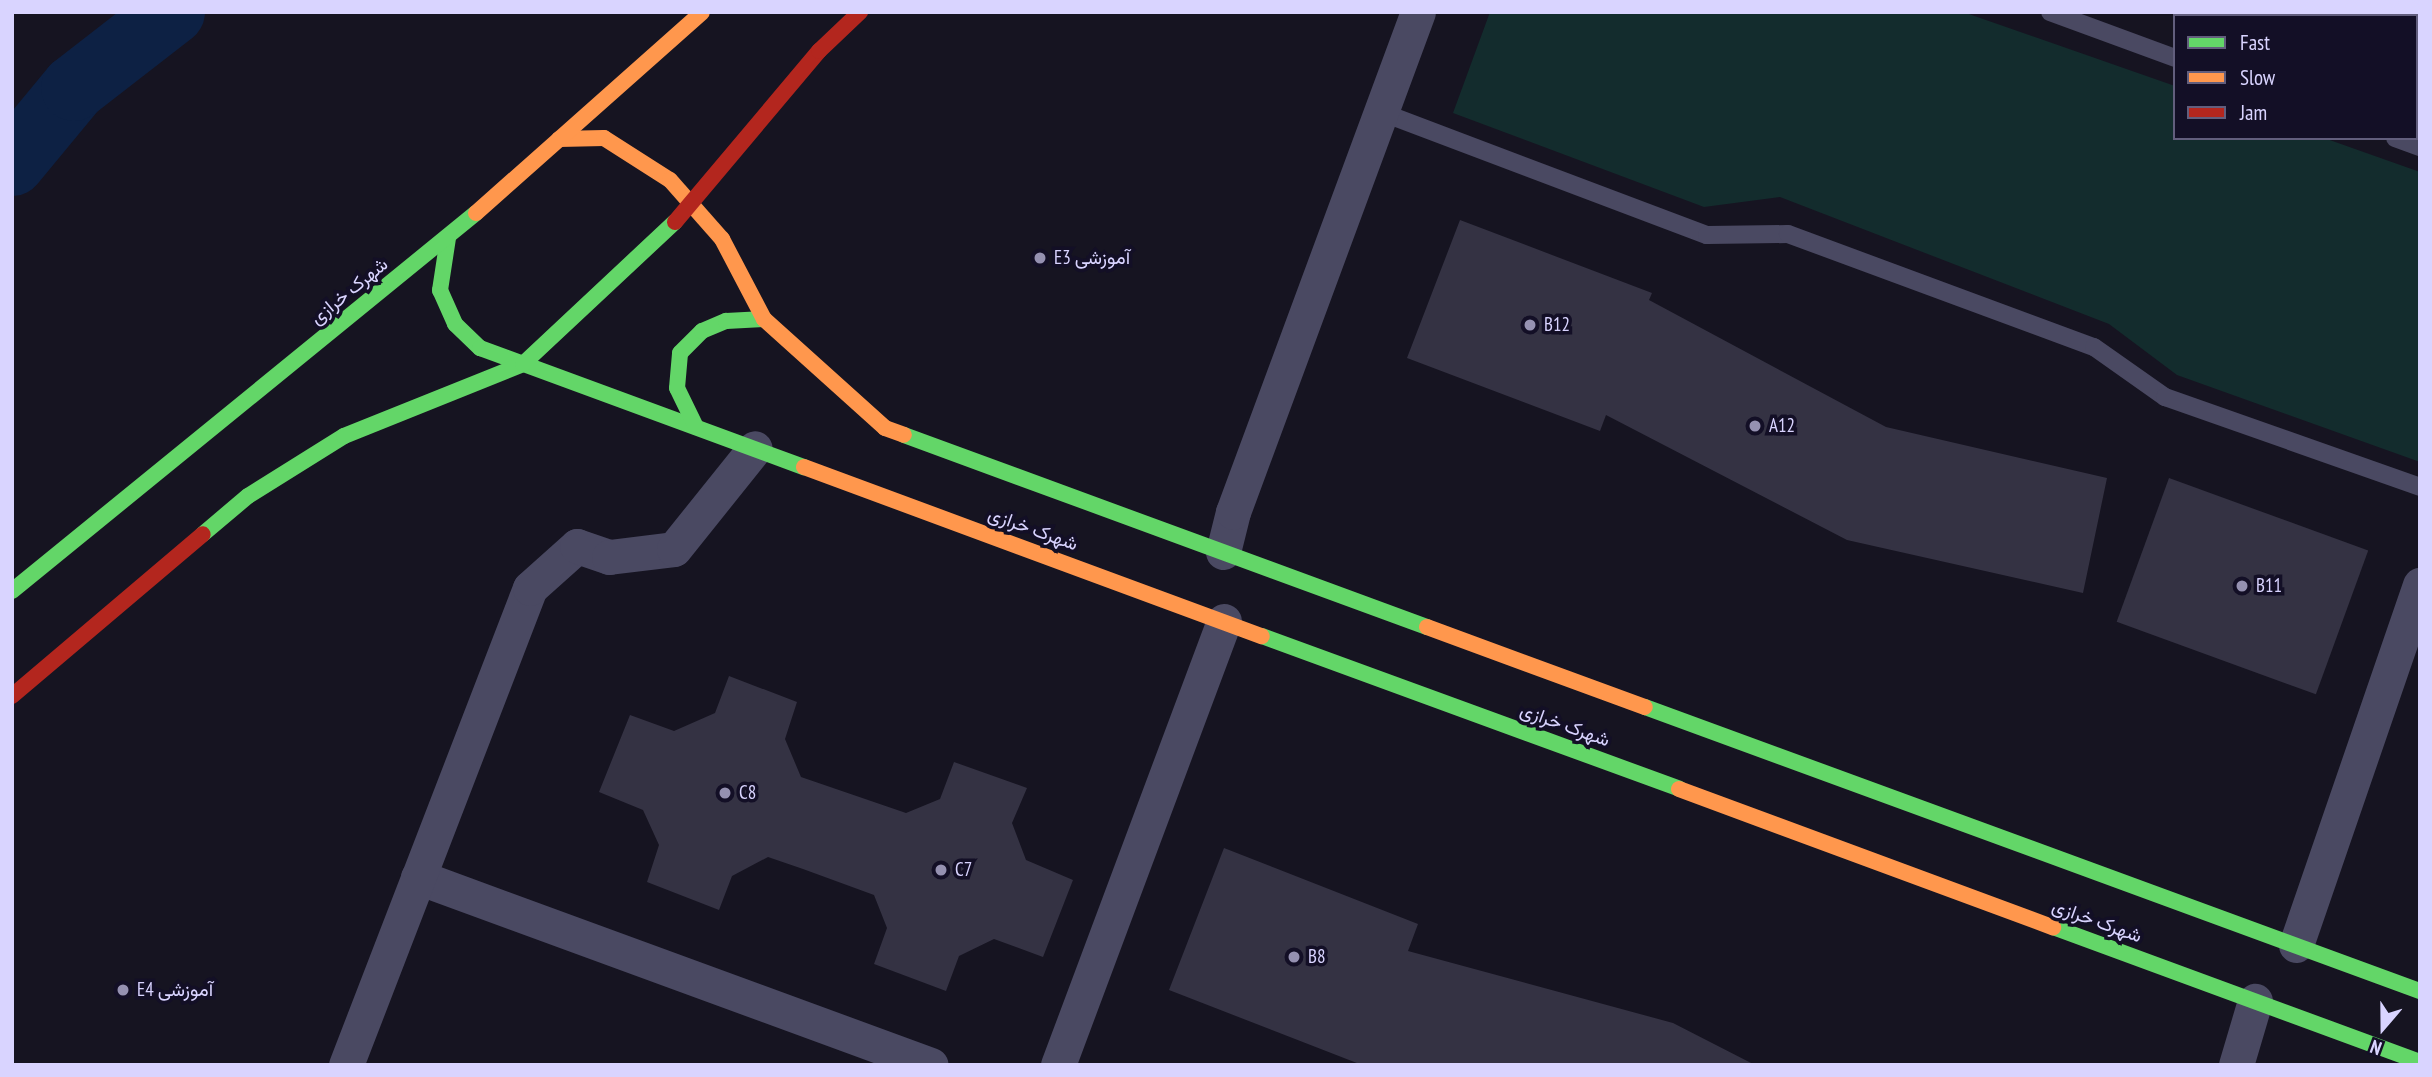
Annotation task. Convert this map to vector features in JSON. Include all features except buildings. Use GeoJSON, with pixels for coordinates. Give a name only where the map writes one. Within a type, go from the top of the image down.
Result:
{"type":"FeatureCollection","features":[{"type":"Feature","properties":{"kind":"street","name":"شهرک خرازی"},"geometry":{"type":"LineString","coordinates":[[12,591],[448,238],[702,12]]}},
{"type":"Feature","properties":{"kind":"street"},"geometry":{"type":"LineString","coordinates":[[12,696],[247,496],[344,436],[523,364],[693,205],[818,51],[860,12]]}},
{"type":"Feature","properties":{"kind":"street"},"geometry":{"type":"LineString","coordinates":[[1223,552],[1233,512],[1418,12]]}},
{"type":"Feature","properties":{"kind":"street"},"geometry":{"type":"LineString","coordinates":[[559,139],[604,138],[643,159],[693,205],[736,261],[764,319],[885,428],[2420,991]]}},
{"type":"Feature","properties":{"kind":"street","name":"شهرک خرازی"},"geometry":{"type":"LineString","coordinates":[[448,238],[440,290],[455,324],[480,348],[2420,1062]]}},
{"type":"Feature","properties":{"kind":"street"},"geometry":{"type":"LineString","coordinates":[[696,427],[677,388],[680,353],[702,331],[726,321],[764,319]]}},
{"type":"Feature","properties":{"kind":"street"},"geometry":{"type":"LineString","coordinates":[[346,1065],[530,588],[577,546],[609,558],[674,549],[755,448]]}},
{"type":"Feature","properties":{"kind":"street"},"geometry":{"type":"LineString","coordinates":[[2296,945],[2420,585]]}},
{"type":"Feature","properties":{"kind":"street"},"geometry":{"type":"LineString","coordinates":[[1058,1065],[1224,621]]}},
{"type":"Feature","properties":{"kind":"street"},"geometry":{"type":"LineString","coordinates":[[418,877],[931,1065]]}},
{"type":"Feature","properties":{"kind":"street"},"geometry":{"type":"LineString","coordinates":[[2236,1065],[2255,1001]]}},
{"type":"Feature","properties":{"kind":"lane"},"geometry":{"type":"LineString","coordinates":[[2050,12],[2173,57]]}},
{"type":"Feature","properties":{"kind":"lane"},"geometry":{"type":"LineString","coordinates":[[1381,112],[1707,235],[1788,234],[2094,347],[2165,397],[2420,487]]}},
{"type":"Feature","properties":{"kind":"lane"},"geometry":{"type":"LineString","coordinates":[[2401,140],[2420,147]]}},
{"type":"Feature","properties":{"kind":"green space"},"geometry":{"type":"Polygon","coordinates":[[[1490,12],[1963,12],[2173,85],[2173,140],[2330,140],[2420,172],[2420,462],[2177,375],[2109,324],[1780,197],[1704,207],[1453,113],[1490,12]]]}},
{"type":"Feature","properties":{"kind":"waterway"},"geometry":{"type":"LineString","coordinates":[[12,163],[74,88],[172,12]]}},
{"type":"Feature","properties":{"kind":"traffic: fast"},"geometry":{"type":"LineString","coordinates":[[12,591],[476,213]]}},
{"type":"Feature","properties":{"kind":"traffic: fast"},"geometry":{"type":"LineString","coordinates":[[203,534],[248,496],[344,436],[523,364],[675,222]]}},
{"type":"Feature","properties":{"kind":"traffic: fast"},"geometry":{"type":"LineString","coordinates":[[448,238],[440,290],[455,324],[480,348],[804,467]]}},
{"type":"Feature","properties":{"kind":"traffic: fast"},"geometry":{"type":"LineString","coordinates":[[696,427],[677,388],[680,353],[702,331],[726,321],[764,319]]}},
{"type":"Feature","properties":{"kind":"traffic: fast"},"geometry":{"type":"LineString","coordinates":[[904,435],[1427,627]]}},
{"type":"Feature","properties":{"kind":"traffic: fast"},"geometry":{"type":"LineString","coordinates":[[1262,636],[1679,789]]}},
{"type":"Feature","properties":{"kind":"traffic: fast"},"geometry":{"type":"LineString","coordinates":[[1645,707],[2420,991]]}},
{"type":"Feature","properties":{"kind":"traffic: fast"},"geometry":{"type":"LineString","coordinates":[[2053,927],[2420,1062]]}},
{"type":"Feature","properties":{"kind":"traffic: slow"},"geometry":{"type":"LineString","coordinates":[[476,213],[702,12]]}},
{"type":"Feature","properties":{"kind":"traffic: slow"},"geometry":{"type":"LineString","coordinates":[[559,139],[604,138],[670,180],[722,239],[764,319],[885,428],[904,435]]}},
{"type":"Feature","properties":{"kind":"traffic: slow"},"geometry":{"type":"LineString","coordinates":[[804,467],[1262,636]]}},
{"type":"Feature","properties":{"kind":"traffic: slow"},"geometry":{"type":"LineString","coordinates":[[1427,627],[1645,707]]}},
{"type":"Feature","properties":{"kind":"traffic: slow"},"geometry":{"type":"LineString","coordinates":[[1679,789],[2053,927]]}},
{"type":"Feature","properties":{"kind":"traffic: jam"},"geometry":{"type":"LineString","coordinates":[[675,222],[819,51],[860,12]]}},
{"type":"Feature","properties":{"kind":"traffic: jam"},"geometry":{"type":"LineString","coordinates":[[12,696],[203,534]]}},
{"type":"Feature","properties":{"kind":"place","name":"E3 آموزشی"},"geometry":{"type":"Point","coordinates":[1040,258]}},
{"type":"Feature","properties":{"kind":"place","name":"B12"},"geometry":{"type":"Point","coordinates":[1530,325]}},
{"type":"Feature","properties":{"kind":"place","name":"A12"},"geometry":{"type":"Point","coordinates":[1755,426]}},
{"type":"Feature","properties":{"kind":"place","name":"B11"},"geometry":{"type":"Point","coordinates":[2242,586]}},
{"type":"Feature","properties":{"kind":"place","name":"C8"},"geometry":{"type":"Point","coordinates":[725,793]}},
{"type":"Feature","properties":{"kind":"place","name":"C7"},"geometry":{"type":"Point","coordinates":[941,870]}},
{"type":"Feature","properties":{"kind":"place","name":"B8"},"geometry":{"type":"Point","coordinates":[1294,957]}},
{"type":"Feature","properties":{"kind":"place","name":"E4 آموزشی"},"geometry":{"type":"Point","coordinates":[123,990]}}]}
